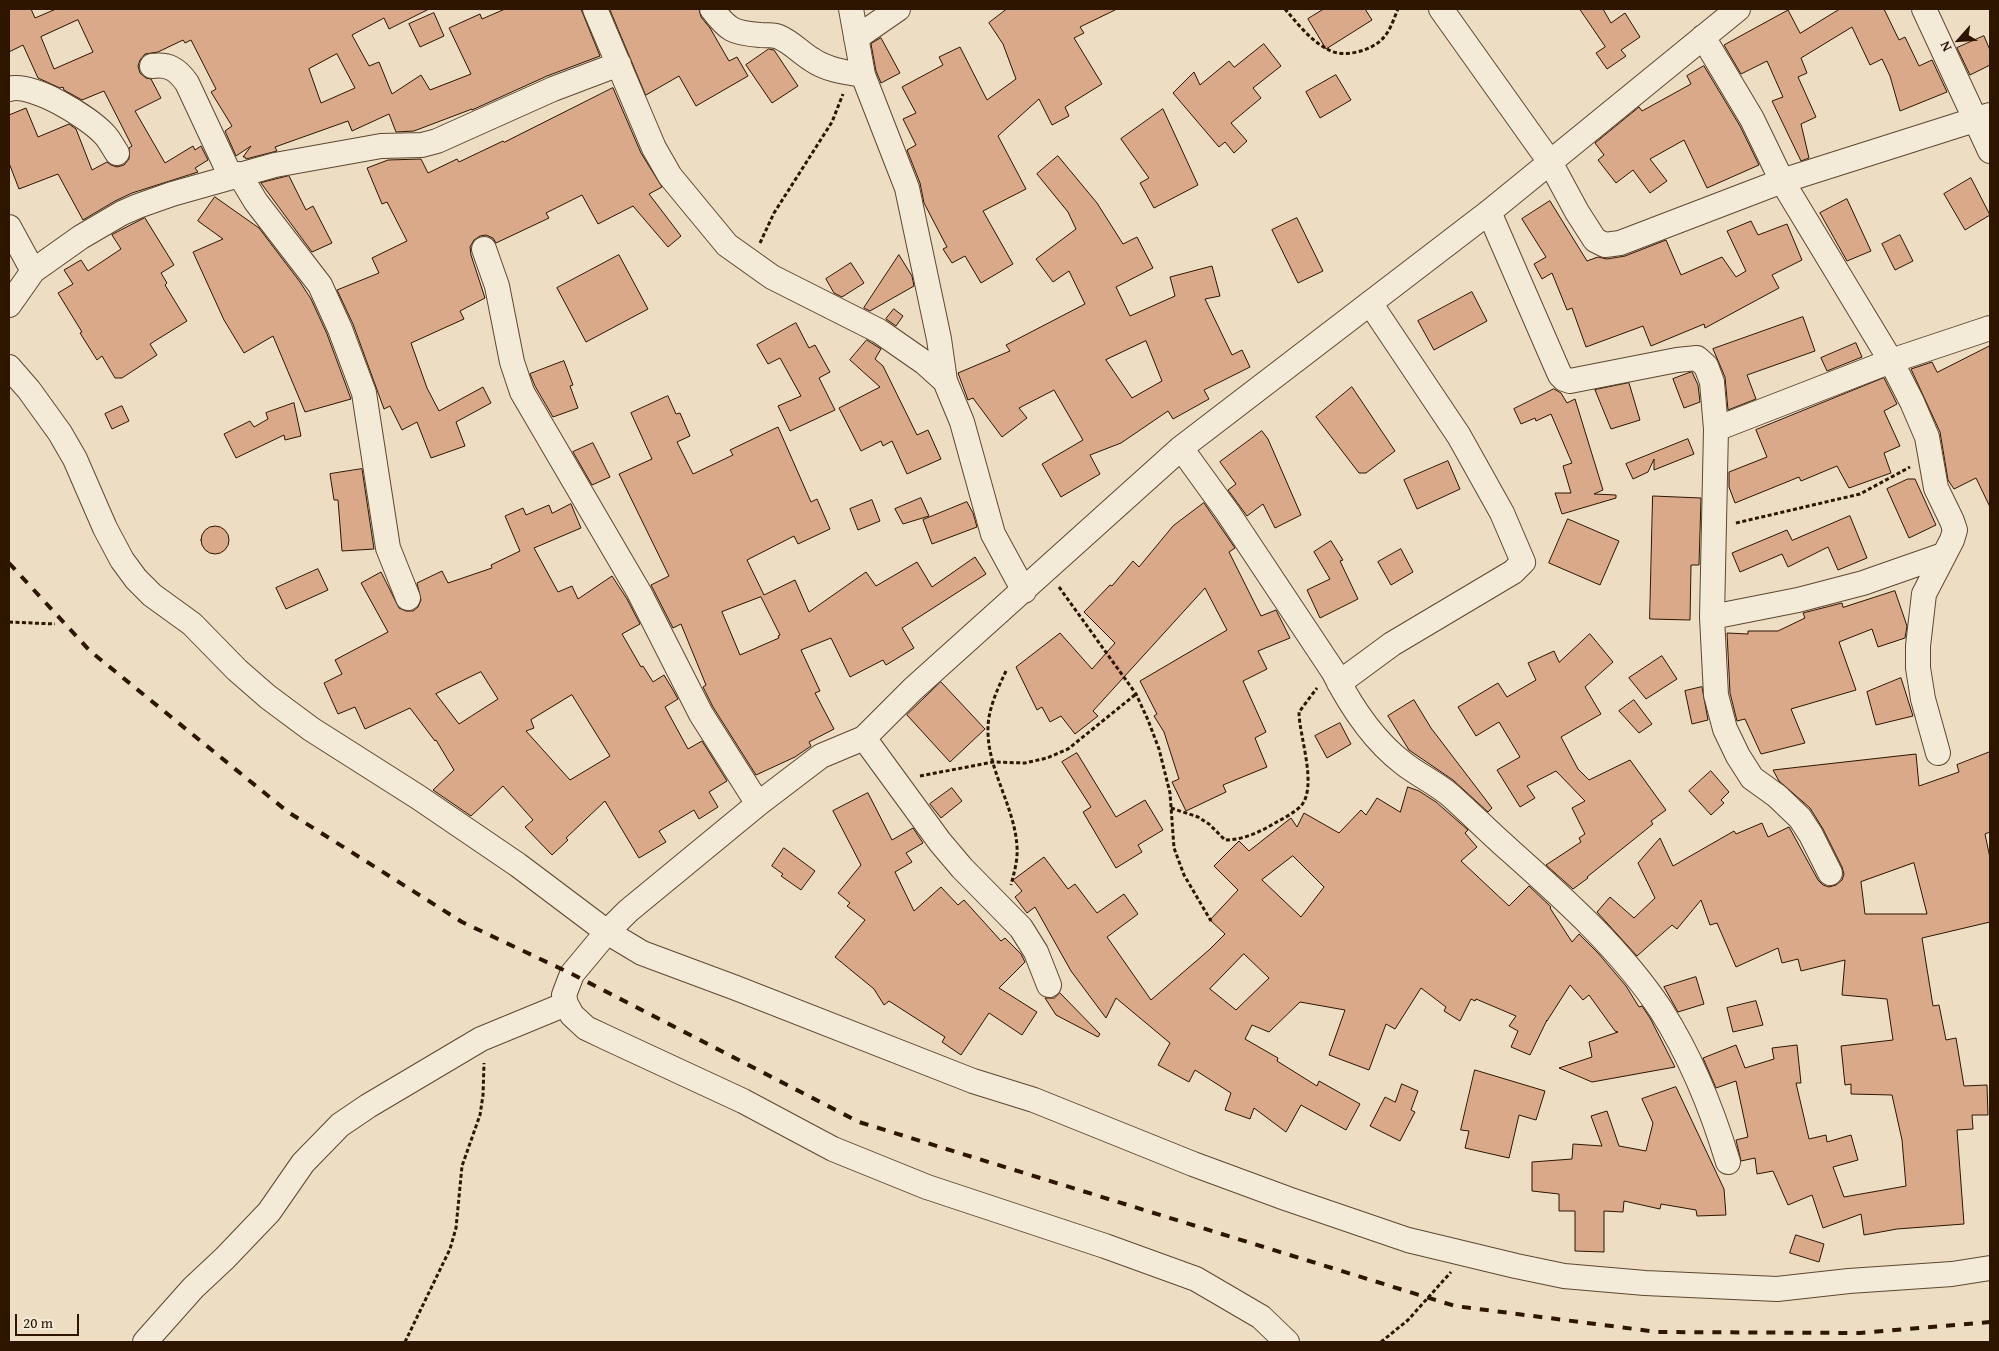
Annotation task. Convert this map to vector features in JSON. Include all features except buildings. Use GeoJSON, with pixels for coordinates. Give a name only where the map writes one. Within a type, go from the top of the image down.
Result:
{"type":"FeatureCollection","features":[{"type":"Feature","properties":{"kind":"street"},"geometry":{"type":"LineString","coordinates":[[594,9],[654,148],[670,176],[727,245],[772,277],[879,331],[925,363],[944,381]]}},
{"type":"Feature","properties":{"kind":"street"},"geometry":{"type":"LineString","coordinates":[[712,9],[724,24],[736,32],[763,36],[774,34],[828,69],[857,74]]}},
{"type":"Feature","properties":{"kind":"street"},"geometry":{"type":"LineString","coordinates":[[851,9],[856,38],[857,74],[907,188],[934,314],[944,381],[962,422],[993,534],[1024,590]]}},
{"type":"Feature","properties":{"kind":"street"},"geometry":{"type":"LineString","coordinates":[[856,38],[898,9]]}},
{"type":"Feature","properties":{"kind":"street"},"geometry":{"type":"LineString","coordinates":[[1441,9],[1550,162],[1577,212],[1595,240],[1605,245],[1620,243],[1782,181],[1982,118]]}},
{"type":"Feature","properties":{"kind":"street"},"geometry":{"type":"LineString","coordinates":[[1287,1342],[1261,1317],[1196,1279],[1105,1246],[927,1188],[833,1149],[743,1101],[586,1028],[572,1015],[564,995],[572,974],[607,932],[628,911],[758,804],[821,756],[864,738],[913,689],[1181,448],[1489,212],[1738,9]]}},
{"type":"Feature","properties":{"kind":"street"},"geometry":{"type":"LineString","coordinates":[[1924,9],[1982,118],[1990,151]]}},
{"type":"Feature","properties":{"kind":"street"},"geometry":{"type":"LineString","coordinates":[[1703,37],[1752,120],[1782,181],[1891,361],[1927,437],[1929,457],[1936,488],[1955,530],[1952,540],[1924,594],[1918,646],[1918,668],[1938,752]]}},
{"type":"Feature","properties":{"kind":"street"},"geometry":{"type":"LineString","coordinates":[[9,305],[33,271],[81,237],[122,213],[172,194],[235,175],[307,158],[382,146],[422,145],[437,141],[553,89],[618,64]]}},
{"type":"Feature","properties":{"kind":"street"},"geometry":{"type":"LineString","coordinates":[[152,66],[171,66],[180,72],[235,175],[320,285],[340,329],[364,393],[380,485],[383,522],[388,548],[408,598]]}},
{"type":"Feature","properties":{"kind":"street"},"geometry":{"type":"LineString","coordinates":[[9,89],[21,88],[32,90],[69,109],[89,121],[105,134],[117,153]]}},
{"type":"Feature","properties":{"kind":"street"},"geometry":{"type":"LineString","coordinates":[[1489,212],[1560,375],[1570,381],[1677,360],[1697,358],[1706,366],[1712,382],[1716,428],[1712,617],[1716,696],[1725,729],[1738,756],[1752,778],[1777,796],[1800,818],[1811,835],[1830,873]]}},
{"type":"Feature","properties":{"kind":"street"},"geometry":{"type":"LineString","coordinates":[[9,227],[33,271]]}},
{"type":"Feature","properties":{"kind":"street"},"geometry":{"type":"LineString","coordinates":[[484,249],[497,286],[512,362],[522,392],[640,592],[701,714],[758,804]]}},
{"type":"Feature","properties":{"kind":"street"},"geometry":{"type":"LineString","coordinates":[[1336,677],[1512,572],[1523,562],[1502,513],[1459,436],[1370,303]]}},
{"type":"Feature","properties":{"kind":"street"},"geometry":{"type":"LineString","coordinates":[[1716,428],[1891,361],[1990,328]]}},
{"type":"Feature","properties":{"kind":"street"},"geometry":{"type":"LineString","coordinates":[[9,367],[29,390],[60,433],[75,459],[105,528],[122,560],[136,579],[152,595],[192,624],[237,670],[268,697],[311,729],[418,797],[518,865],[607,932],[642,953],[973,1080],[1034,1100],[1193,1164],[1408,1240],[1564,1276],[1645,1283],[1777,1289],[1952,1274],[1990,1268]]}},
{"type":"Feature","properties":{"kind":"street"},"geometry":{"type":"LineString","coordinates":[[1181,448],[1228,513],[1358,713],[1383,745],[1404,764],[1449,794],[1578,912],[1624,960],[1661,1011],[1691,1064],[1714,1117],[1728,1162]]}},
{"type":"Feature","properties":{"kind":"street"},"geometry":{"type":"LineString","coordinates":[[1712,617],[1798,600],[1863,583],[1943,555]]}},
{"type":"Feature","properties":{"kind":"street"},"geometry":{"type":"LineString","coordinates":[[864,738],[893,779],[962,868],[1021,928],[1036,952],[1049,985]]}},
{"type":"Feature","properties":{"kind":"street"},"geometry":{"type":"LineString","coordinates":[[145,1342],[193,1288],[226,1258],[263,1218],[303,1163],[340,1125],[368,1106],[481,1039],[566,1004]]}},
{"type":"Feature","properties":{"kind":"path"},"geometry":{"type":"LineString","coordinates":[[1285,9],[1328,51],[1342,54],[1375,45],[1384,37],[1398,9]]}},
{"type":"Feature","properties":{"kind":"path"},"geometry":{"type":"LineString","coordinates":[[754,266],[760,242],[774,213],[832,122],[857,74]]}},
{"type":"Feature","properties":{"kind":"path"},"geometry":{"type":"LineString","coordinates":[[1714,529],[1774,513],[1860,494],[1929,457]]}},
{"type":"Feature","properties":{"kind":"path"},"geometry":{"type":"LineString","coordinates":[[1047,570],[1136,694],[1159,749],[1170,793],[1174,848],[1184,875],[1211,921]]}},
{"type":"Feature","properties":{"kind":"path"},"geometry":{"type":"LineString","coordinates":[[9,622],[54,624]]}},
{"type":"Feature","properties":{"kind":"path"},"geometry":{"type":"LineString","coordinates":[[1004,910],[1016,868],[1017,848],[1014,830],[993,762],[988,733],[989,715],[1006,671]]}},
{"type":"Feature","properties":{"kind":"path"},"geometry":{"type":"LineString","coordinates":[[1171,808],[1198,817],[1209,824],[1225,840],[1250,836],[1267,828],[1300,807],[1305,800],[1308,788],[1306,757],[1299,712],[1308,698],[1336,677]]}},
{"type":"Feature","properties":{"kind":"path"},"geometry":{"type":"LineString","coordinates":[[893,779],[932,774],[993,762],[1025,763],[1047,758],[1068,749],[1136,694]]}},
{"type":"Feature","properties":{"kind":"path"},"geometry":{"type":"LineString","coordinates":[[405,1342],[450,1248],[456,1228],[462,1166],[480,1115],[483,1095],[484,1067],[481,1039]]}},
{"type":"Feature","properties":{"kind":"path"},"geometry":{"type":"LineString","coordinates":[[1381,1342],[1408,1320],[1468,1254]]}},
{"type":"Feature","properties":{"kind":"railway"},"geometry":{"type":"LineString","coordinates":[[9,563],[90,651],[288,812],[462,922],[572,974],[859,1122],[1455,1306],[1658,1332],[1860,1333],[1990,1322]]}}]}
